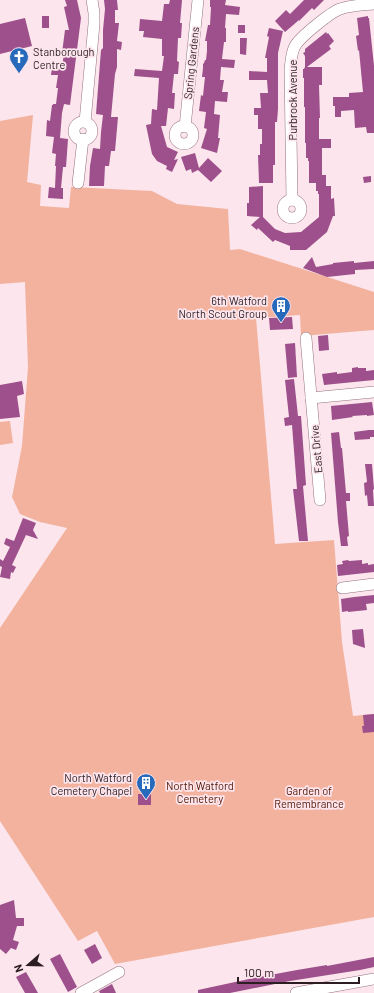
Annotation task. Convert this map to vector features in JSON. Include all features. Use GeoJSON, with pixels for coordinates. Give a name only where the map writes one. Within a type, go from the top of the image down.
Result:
{"type":"FeatureCollection","features":[{"type":"Feature","properties":{"kind":"street"},"geometry":{"type":"LineString","coordinates":[[78,183],[83,140],[89,138],[92,132],[88,123],[85,122],[94,24],[92,0]]}},
{"type":"Feature","properties":{"kind":"street","name":"Spring Gardens"},"geometry":{"type":"LineString","coordinates":[[185,127],[198,0]]}},
{"type":"Feature","properties":{"kind":"street","name":"Purbrock Avenue"},"geometry":{"type":"LineString","coordinates":[[292,200],[290,70],[292,53],[299,40],[326,17],[338,10],[354,6],[374,4]]}},
{"type":"Feature","properties":{"kind":"street","name":"East Drive"},"geometry":{"type":"LineString","coordinates":[[306,338],[320,500]]}},
{"type":"Feature","properties":{"kind":"street"},"geometry":{"type":"LineString","coordinates":[[311,398],[374,392]]}},
{"type":"Feature","properties":{"kind":"street"},"geometry":{"type":"LineString","coordinates":[[342,588],[374,584]]}},
{"type":"Feature","properties":{"kind":"street"},"geometry":{"type":"LineString","coordinates":[[81,993],[119,972]]}},
{"type":"Feature","properties":{"kind":"street"},"geometry":{"type":"LineString","coordinates":[[296,993],[374,979],[374,983]]}},
{"type":"Feature","properties":{"kind":"green space"},"geometry":{"type":"Polygon","coordinates":[[[33,115],[27,182],[41,185],[40,206],[69,208],[71,187],[152,191],[177,204],[228,209],[230,250],[240,249],[374,292],[374,330],[301,336],[300,315],[256,318],[275,544],[334,540],[342,642],[353,716],[374,714],[374,917],[115,964],[97,931],[78,941],[0,821],[0,628],[67,528],[40,522],[20,514],[12,497],[22,446],[28,367],[25,282],[0,284],[0,121],[33,115]]]}},
{"type":"Feature","properties":{"kind":"green space"},"geometry":{"type":"Polygon","coordinates":[[[10,421],[13,443],[0,445],[0,422],[10,421]]]}},
{"type":"Feature","properties":{"kind":"building"},"geometry":{"type":"Polygon","coordinates":[[[65,0],[77,0],[81,18],[70,105],[64,104],[62,113],[60,138],[68,139],[66,167],[63,167],[61,188],[63,188],[63,199],[48,198],[49,187],[55,188],[56,154],[52,153],[54,137],[46,136],[47,120],[50,121],[52,105],[56,104],[58,88],[56,88],[58,75],[51,75],[52,67],[62,68],[65,30],[69,30],[64,7],[67,6],[65,0]]]}},
{"type":"Feature","properties":{"kind":"building"},"geometry":{"type":"Polygon","coordinates":[[[104,0],[117,0],[118,10],[115,10],[115,23],[119,23],[117,41],[122,42],[121,50],[117,49],[117,67],[111,117],[118,117],[115,151],[111,151],[109,166],[105,166],[104,186],[89,186],[93,148],[100,149],[103,115],[96,114],[101,50],[103,48],[104,0]]]}},
{"type":"Feature","properties":{"kind":"building"},"geometry":{"type":"Polygon","coordinates":[[[170,0],[182,0],[180,23],[182,23],[181,38],[178,38],[178,74],[174,74],[172,93],[175,93],[174,109],[168,108],[166,126],[161,126],[167,147],[178,152],[174,160],[178,159],[172,172],[166,169],[167,166],[157,161],[152,154],[146,125],[151,124],[152,109],[157,110],[159,78],[134,76],[135,69],[162,71],[164,56],[162,56],[162,39],[143,37],[144,31],[139,31],[140,19],[162,21],[164,4],[169,4],[170,0]]]}},
{"type":"Feature","properties":{"kind":"building"},"geometry":{"type":"Polygon","coordinates":[[[210,0],[226,0],[225,5],[240,7],[239,15],[226,14],[226,42],[224,42],[222,59],[235,60],[234,68],[221,67],[220,80],[224,80],[222,92],[228,92],[227,102],[215,101],[214,114],[220,115],[218,138],[220,138],[217,153],[201,148],[207,129],[204,128],[206,112],[199,111],[201,95],[203,96],[205,77],[202,77],[203,64],[206,60],[207,51],[207,41],[205,41],[208,25],[210,25],[210,0]]]}},
{"type":"Feature","properties":{"kind":"building"},"geometry":{"type":"Polygon","coordinates":[[[304,0],[324,0],[314,10],[312,8],[285,32],[275,21],[286,10],[290,14],[304,0]]]}},
{"type":"Feature","properties":{"kind":"building"},"geometry":{"type":"Polygon","coordinates":[[[42,16],[49,16],[49,28],[42,28],[42,16]]]}},
{"type":"Feature","properties":{"kind":"building"},"geometry":{"type":"Polygon","coordinates":[[[368,16],[374,66],[374,133],[367,133],[366,127],[355,128],[354,110],[341,111],[341,117],[335,117],[335,106],[333,106],[333,97],[349,97],[349,93],[363,92],[359,50],[358,51],[356,36],[359,35],[357,18],[368,16]]]}},
{"type":"Feature","properties":{"kind":"building"},"geometry":{"type":"Polygon","coordinates":[[[25,18],[32,46],[0,54],[0,24],[25,18]]]}},
{"type":"Feature","properties":{"kind":"building"},"geometry":{"type":"Polygon","coordinates":[[[238,25],[245,25],[245,33],[238,33],[238,25]]]}},
{"type":"Feature","properties":{"kind":"building"},"geometry":{"type":"Polygon","coordinates":[[[269,28],[283,31],[278,53],[278,109],[277,122],[275,122],[275,165],[273,165],[273,183],[259,183],[258,155],[260,155],[260,144],[262,144],[262,129],[258,129],[258,115],[254,115],[254,108],[261,108],[260,93],[268,93],[267,80],[249,80],[249,71],[267,72],[267,58],[265,58],[269,28]]]}},
{"type":"Feature","properties":{"kind":"building"},"geometry":{"type":"Polygon","coordinates":[[[326,32],[334,41],[329,46],[331,49],[307,67],[322,67],[322,85],[319,85],[319,139],[331,139],[331,148],[322,148],[322,175],[326,175],[326,186],[331,186],[331,199],[334,198],[335,216],[333,216],[327,232],[306,250],[290,250],[290,246],[275,240],[273,242],[258,228],[257,230],[251,225],[260,217],[247,216],[249,187],[263,186],[263,217],[275,229],[285,233],[301,232],[319,217],[319,194],[318,191],[316,191],[316,183],[309,183],[309,161],[308,158],[306,158],[303,78],[305,56],[303,53],[305,52],[305,49],[326,32]]]}},
{"type":"Feature","properties":{"kind":"building"},"geometry":{"type":"Polygon","coordinates":[[[240,38],[247,38],[246,55],[240,54],[240,38]]]}},
{"type":"Feature","properties":{"kind":"building"},"geometry":{"type":"Polygon","coordinates":[[[195,153],[199,168],[208,158],[222,171],[211,182],[198,170],[192,173],[191,169],[186,171],[181,157],[195,153]]]}},
{"type":"Feature","properties":{"kind":"building"},"geometry":{"type":"Polygon","coordinates":[[[371,176],[371,182],[364,183],[363,177],[371,176]]]}},
{"type":"Feature","properties":{"kind":"building"},"geometry":{"type":"Polygon","coordinates":[[[312,257],[316,267],[333,263],[374,261],[374,269],[355,270],[355,274],[327,277],[303,268],[312,257]]]}},
{"type":"Feature","properties":{"kind":"building","name":"6th Watford North Scout Group"},"geometry":{"type":"Polygon","coordinates":[[[292,317],[293,329],[270,330],[269,318],[292,317]]]}},
{"type":"Feature","properties":{"kind":"building"},"geometry":{"type":"Polygon","coordinates":[[[328,335],[329,350],[319,351],[318,336],[328,335]]]}},
{"type":"Feature","properties":{"kind":"building"},"geometry":{"type":"Polygon","coordinates":[[[295,343],[297,377],[288,378],[285,344],[295,343]]]}},
{"type":"Feature","properties":{"kind":"building"},"geometry":{"type":"Polygon","coordinates":[[[352,368],[366,368],[366,371],[374,370],[374,380],[324,385],[322,374],[352,372],[352,368]]]}},
{"type":"Feature","properties":{"kind":"building"},"geometry":{"type":"Polygon","coordinates":[[[294,379],[298,416],[301,416],[306,485],[303,486],[308,541],[299,541],[293,489],[297,489],[292,425],[285,426],[284,418],[289,417],[285,380],[294,379]]]}},
{"type":"Feature","properties":{"kind":"building"},"geometry":{"type":"Polygon","coordinates":[[[22,381],[24,394],[17,396],[20,417],[0,419],[0,385],[22,381]]]}},
{"type":"Feature","properties":{"kind":"building"},"geometry":{"type":"Polygon","coordinates":[[[372,402],[374,415],[352,416],[353,417],[332,420],[331,406],[372,402]]]}},
{"type":"Feature","properties":{"kind":"building"},"geometry":{"type":"Polygon","coordinates":[[[374,430],[374,437],[370,437],[370,439],[355,440],[354,432],[374,430]]]}},
{"type":"Feature","properties":{"kind":"building"},"geometry":{"type":"Polygon","coordinates":[[[339,432],[346,493],[350,493],[350,501],[346,501],[349,536],[347,537],[348,546],[341,546],[338,522],[331,433],[339,432]]]}},
{"type":"Feature","properties":{"kind":"building"},"geometry":{"type":"Polygon","coordinates":[[[365,464],[372,464],[374,506],[368,506],[367,495],[365,496],[364,483],[367,482],[365,464]]]}},
{"type":"Feature","properties":{"kind":"building"},"geometry":{"type":"Polygon","coordinates":[[[23,518],[36,523],[33,530],[38,539],[26,535],[12,565],[16,567],[13,573],[11,572],[10,579],[0,577],[2,567],[0,566],[0,559],[3,561],[10,547],[4,544],[6,538],[14,541],[23,518]]]}},
{"type":"Feature","properties":{"kind":"building"},"geometry":{"type":"Polygon","coordinates":[[[362,560],[362,564],[374,564],[374,572],[338,576],[337,565],[343,564],[342,561],[362,560]]]}},
{"type":"Feature","properties":{"kind":"building"},"geometry":{"type":"Polygon","coordinates":[[[374,595],[374,603],[366,604],[367,610],[342,612],[341,599],[374,595]]]}},
{"type":"Feature","properties":{"kind":"building"},"geometry":{"type":"Polygon","coordinates":[[[363,629],[365,648],[353,644],[352,630],[363,629]]]}},
{"type":"Feature","properties":{"kind":"building"},"geometry":{"type":"Polygon","coordinates":[[[374,714],[374,732],[363,733],[363,715],[374,714]]]}},
{"type":"Feature","properties":{"kind":"building","name":"North Watford Cemetery Chapel"},"geometry":{"type":"Polygon","coordinates":[[[138,794],[151,794],[151,805],[138,805],[138,794]]]}},
{"type":"Feature","properties":{"kind":"building"},"geometry":{"type":"Polygon","coordinates":[[[14,900],[16,918],[24,918],[24,926],[17,926],[13,940],[19,942],[16,950],[11,948],[6,954],[0,949],[0,905],[14,900]]]}},
{"type":"Feature","properties":{"kind":"building"},"geometry":{"type":"Polygon","coordinates":[[[95,944],[102,958],[92,964],[84,950],[95,944]]]}},
{"type":"Feature","properties":{"kind":"building"},"geometry":{"type":"Polygon","coordinates":[[[60,954],[77,987],[68,992],[50,959],[60,954]]]}},
{"type":"Feature","properties":{"kind":"building"},"geometry":{"type":"Polygon","coordinates":[[[374,957],[374,967],[360,970],[290,981],[230,993],[198,993],[198,990],[249,979],[374,957]]]}},
{"type":"Feature","properties":{"kind":"building"},"geometry":{"type":"Polygon","coordinates":[[[26,972],[38,993],[25,993],[16,977],[26,972]]]}},
{"type":"Feature","properties":{"kind":"building"},"geometry":{"type":"Polygon","coordinates":[[[112,984],[116,993],[100,993],[99,991],[112,984]]]}},
{"type":"Feature","properties":{"kind":"place","name":"Stanborough Centre"},"geometry":{"type":"Point","coordinates":[19,74]}},
{"type":"Feature","properties":{"kind":"place","name":"6th Watford North Scout Group"},"geometry":{"type":"Point","coordinates":[281,323]}},
{"type":"Feature","properties":{"kind":"place","name":"North Watford Cemetery Chapel"},"geometry":{"type":"Point","coordinates":[146,800]}},
{"type":"Feature","properties":{"kind":"park label","name":"North Watford Cemetery"},"geometry":{"type":"Point","coordinates":[200,791]}},
{"type":"Feature","properties":{"kind":"park label","name":"Garden of Remembrance"},"geometry":{"type":"Point","coordinates":[309,796]}}]}
